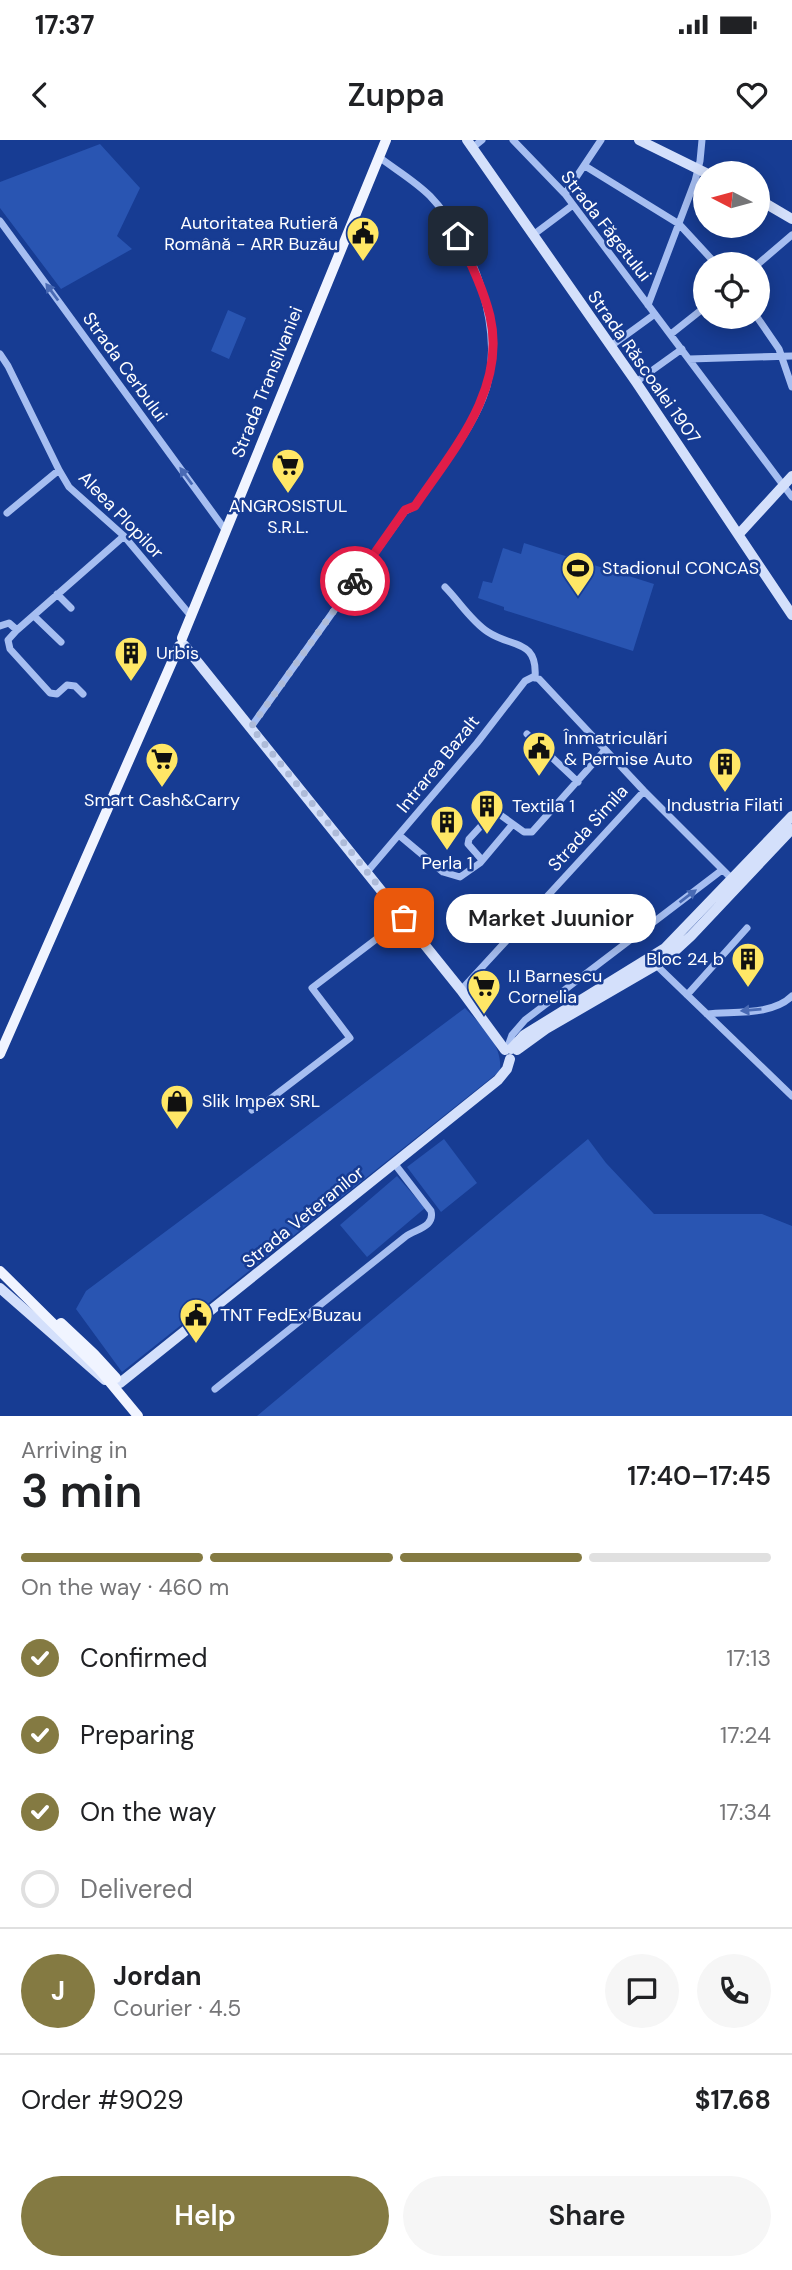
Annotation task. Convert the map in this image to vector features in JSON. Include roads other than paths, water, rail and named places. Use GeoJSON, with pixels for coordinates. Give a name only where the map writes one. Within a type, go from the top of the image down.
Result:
{"type":"FeatureCollection","features":[{"type":"Feature","properties":{"kind":"main road","name":"Strada Transilvaniei"},"geometry":{"type":"LineString","coordinates":[[0,1054],[182,643],[386,140]]}},
{"type":"Feature","properties":{"kind":"main road"},"geometry":{"type":"LineString","coordinates":[[0,1272],[84,1343],[145,1416]]}},
{"type":"Feature","properties":{"kind":"main road"},"geometry":{"type":"LineString","coordinates":[[119,1387],[138,1416]]}},
{"type":"Feature","properties":{"kind":"street"},"geometry":{"type":"LineString","coordinates":[[470,144],[482,140]]}},
{"type":"Feature","properties":{"kind":"street","name":"Strada Făgetului"},"geometry":{"type":"LineString","coordinates":[[513,140],[565,194],[792,497]]}},
{"type":"Feature","properties":{"kind":"street"},"geometry":{"type":"LineString","coordinates":[[565,194],[601,140]]}},
{"type":"Feature","properties":{"kind":"street"},"geometry":{"type":"LineString","coordinates":[[639,140],[693,167]]}},
{"type":"Feature","properties":{"kind":"street"},"geometry":{"type":"LineString","coordinates":[[702,140],[702,161]]}},
{"type":"Feature","properties":{"kind":"street","name":"Strada Răscoalei 1907"},"geometry":{"type":"LineString","coordinates":[[470,144],[636,382],[792,614]]}},
{"type":"Feature","properties":{"kind":"street"},"geometry":{"type":"LineString","coordinates":[[251,727],[405,510],[415,506],[471,422],[482,400],[490,373],[490,318],[478,279],[458,236],[430,197],[379,157]]}},
{"type":"Feature","properties":{"kind":"street"},"geometry":{"type":"LineString","coordinates":[[585,166],[679,225],[705,252]]}},
{"type":"Feature","properties":{"kind":"street"},"geometry":{"type":"LineString","coordinates":[[648,305],[693,192]]}},
{"type":"Feature","properties":{"kind":"street"},"geometry":{"type":"LineString","coordinates":[[533,235],[573,205]]}},
{"type":"Feature","properties":{"kind":"street"},"geometry":{"type":"LineString","coordinates":[[770,206],[792,219]]}},
{"type":"Feature","properties":{"kind":"street","name":"Strada Cerbului"},"geometry":{"type":"LineString","coordinates":[[0,220],[226,531]]}},
{"type":"Feature","properties":{"kind":"street"},"geometry":{"type":"LineString","coordinates":[[770,254],[792,235]]}},
{"type":"Feature","properties":{"kind":"street"},"geometry":{"type":"LineString","coordinates":[[611,346],[655,314]]}},
{"type":"Feature","properties":{"kind":"street"},"geometry":{"type":"LineString","coordinates":[[671,334],[693,317]]}},
{"type":"Feature","properties":{"kind":"street"},"geometry":{"type":"LineString","coordinates":[[765,329],[782,356],[792,387]]}},
{"type":"Feature","properties":{"kind":"street"},"geometry":{"type":"LineString","coordinates":[[636,382],[682,349]]}},
{"type":"Feature","properties":{"kind":"street","name":"Aleea Plopilor"},"geometry":{"type":"LineString","coordinates":[[0,355],[8,366],[58,470],[74,492],[124,536],[191,616]]}},
{"type":"Feature","properties":{"kind":"street"},"geometry":{"type":"LineString","coordinates":[[689,359],[792,356]]}},
{"type":"Feature","properties":{"kind":"street"},"geometry":{"type":"LineString","coordinates":[[7,513],[58,470]]}},
{"type":"Feature","properties":{"kind":"street"},"geometry":{"type":"LineString","coordinates":[[739,534],[792,476]]}},
{"type":"Feature","properties":{"kind":"street"},"geometry":{"type":"LineString","coordinates":[[83,694],[71,685],[67,685],[57,694],[50,693],[10,649],[8,640],[124,536]]}},
{"type":"Feature","properties":{"kind":"street"},"geometry":{"type":"LineString","coordinates":[[445,587],[487,632],[527,649],[534,658],[534,677]]}},
{"type":"Feature","properties":{"kind":"street"},"geometry":{"type":"LineString","coordinates":[[57,594],[71,608]]}},
{"type":"Feature","properties":{"kind":"street"},"geometry":{"type":"LineString","coordinates":[[34,616],[61,642]]}},
{"type":"Feature","properties":{"kind":"street"},"geometry":{"type":"LineString","coordinates":[[0,626],[9,623],[17,630]]}},
{"type":"Feature","properties":{"kind":"street"},"geometry":{"type":"LineString","coordinates":[[182,643],[509,1053]]}},
{"type":"Feature","properties":{"kind":"street","name":"Strada Simila"},"geometry":{"type":"LineString","coordinates":[[461,990],[644,791],[539,679],[534,677]]}},
{"type":"Feature","properties":{"kind":"street","name":"Intrarea Bazalt"},"geometry":{"type":"LineString","coordinates":[[367,872],[400,836],[525,681],[534,677]]}},
{"type":"Feature","properties":{"kind":"street"},"geometry":{"type":"LineString","coordinates":[[527,734],[578,782]]}},
{"type":"Feature","properties":{"kind":"street"},"geometry":{"type":"LineString","coordinates":[[482,860],[470,849],[469,839],[495,812],[524,832],[532,831],[605,750]]}},
{"type":"Feature","properties":{"kind":"street"},"geometry":{"type":"LineString","coordinates":[[644,791],[735,882]]}},
{"type":"Feature","properties":{"kind":"street"},"geometry":{"type":"LineString","coordinates":[[509,1053],[682,945],[792,816]]}},
{"type":"Feature","properties":{"kind":"street"},"geometry":{"type":"LineString","coordinates":[[400,836],[451,876],[460,877],[482,860],[512,825]]}},
{"type":"Feature","properties":{"kind":"street"},"geometry":{"type":"LineString","coordinates":[[735,882],[792,829]]}},
{"type":"Feature","properties":{"kind":"street"},"geometry":{"type":"LineString","coordinates":[[509,1053],[512,1035],[525,1020],[722,870]]}},
{"type":"Feature","properties":{"kind":"street"},"geometry":{"type":"LineString","coordinates":[[252,1110],[351,1038],[312,988],[404,918]]}},
{"type":"Feature","properties":{"kind":"street"},"geometry":{"type":"LineString","coordinates":[[687,995],[747,928]]}},
{"type":"Feature","properties":{"kind":"street"},"geometry":{"type":"LineString","coordinates":[[654,962],[792,1096]]}},
{"type":"Feature","properties":{"kind":"street"},"geometry":{"type":"LineString","coordinates":[[707,1014],[773,1008],[785,1003],[792,996]]}},
{"type":"Feature","properties":{"kind":"street","name":"Strada Veteranilor"},"geometry":{"type":"LineString","coordinates":[[119,1387],[505,1073],[509,1053]]}},
{"type":"Feature","properties":{"kind":"street"},"geometry":{"type":"LineString","coordinates":[[215,1389],[405,1237],[430,1223],[433,1217],[431,1211],[394,1163]]}},
{"type":"Feature","properties":{"kind":"street"},"geometry":{"type":"LineString","coordinates":[[0,1288],[119,1387]]}},
{"type":"Feature","properties":{"kind":"place","name":"Autoritatea Rutieră Română - ARR Buzău"},"geometry":{"type":"Point","coordinates":[363,263]}},
{"type":"Feature","properties":{"kind":"place","name":"ANGROSISTUL S.R.L."},"geometry":{"type":"Point","coordinates":[288,495]}},
{"type":"Feature","properties":{"kind":"place","name":"Stadionul CONCAS"},"geometry":{"type":"Point","coordinates":[578,598]}},
{"type":"Feature","properties":{"kind":"place","name":"Urbis"},"geometry":{"type":"Point","coordinates":[131,683]}},
{"type":"Feature","properties":{"kind":"place","name":"Înmatriculări & Permise Auto"},"geometry":{"type":"Point","coordinates":[539,778]}},
{"type":"Feature","properties":{"kind":"place","name":"Smart Cash&Carry"},"geometry":{"type":"Point","coordinates":[162,789]}},
{"type":"Feature","properties":{"kind":"place","name":"Industria Filati"},"geometry":{"type":"Point","coordinates":[725,794]}},
{"type":"Feature","properties":{"kind":"place","name":"Textila 1"},"geometry":{"type":"Point","coordinates":[487,836]}},
{"type":"Feature","properties":{"kind":"place","name":"Perla 1"},"geometry":{"type":"Point","coordinates":[447,852]}},
{"type":"Feature","properties":{"kind":"place","name":"Market Juunior"},"geometry":{"type":"Point","coordinates":[404,918]}},
{"type":"Feature","properties":{"kind":"place","name":"Bloc 24 b"},"geometry":{"type":"Point","coordinates":[748,989]}},
{"type":"Feature","properties":{"kind":"place","name":"I.I Barnescu Cornelia"},"geometry":{"type":"Point","coordinates":[484,1016]}},
{"type":"Feature","properties":{"kind":"place","name":"Slik Impex SRL"},"geometry":{"type":"Point","coordinates":[177,1131]}},
{"type":"Feature","properties":{"kind":"place","name":"TNT FedEx Buzau"},"geometry":{"type":"Point","coordinates":[196,1345]}}]}
